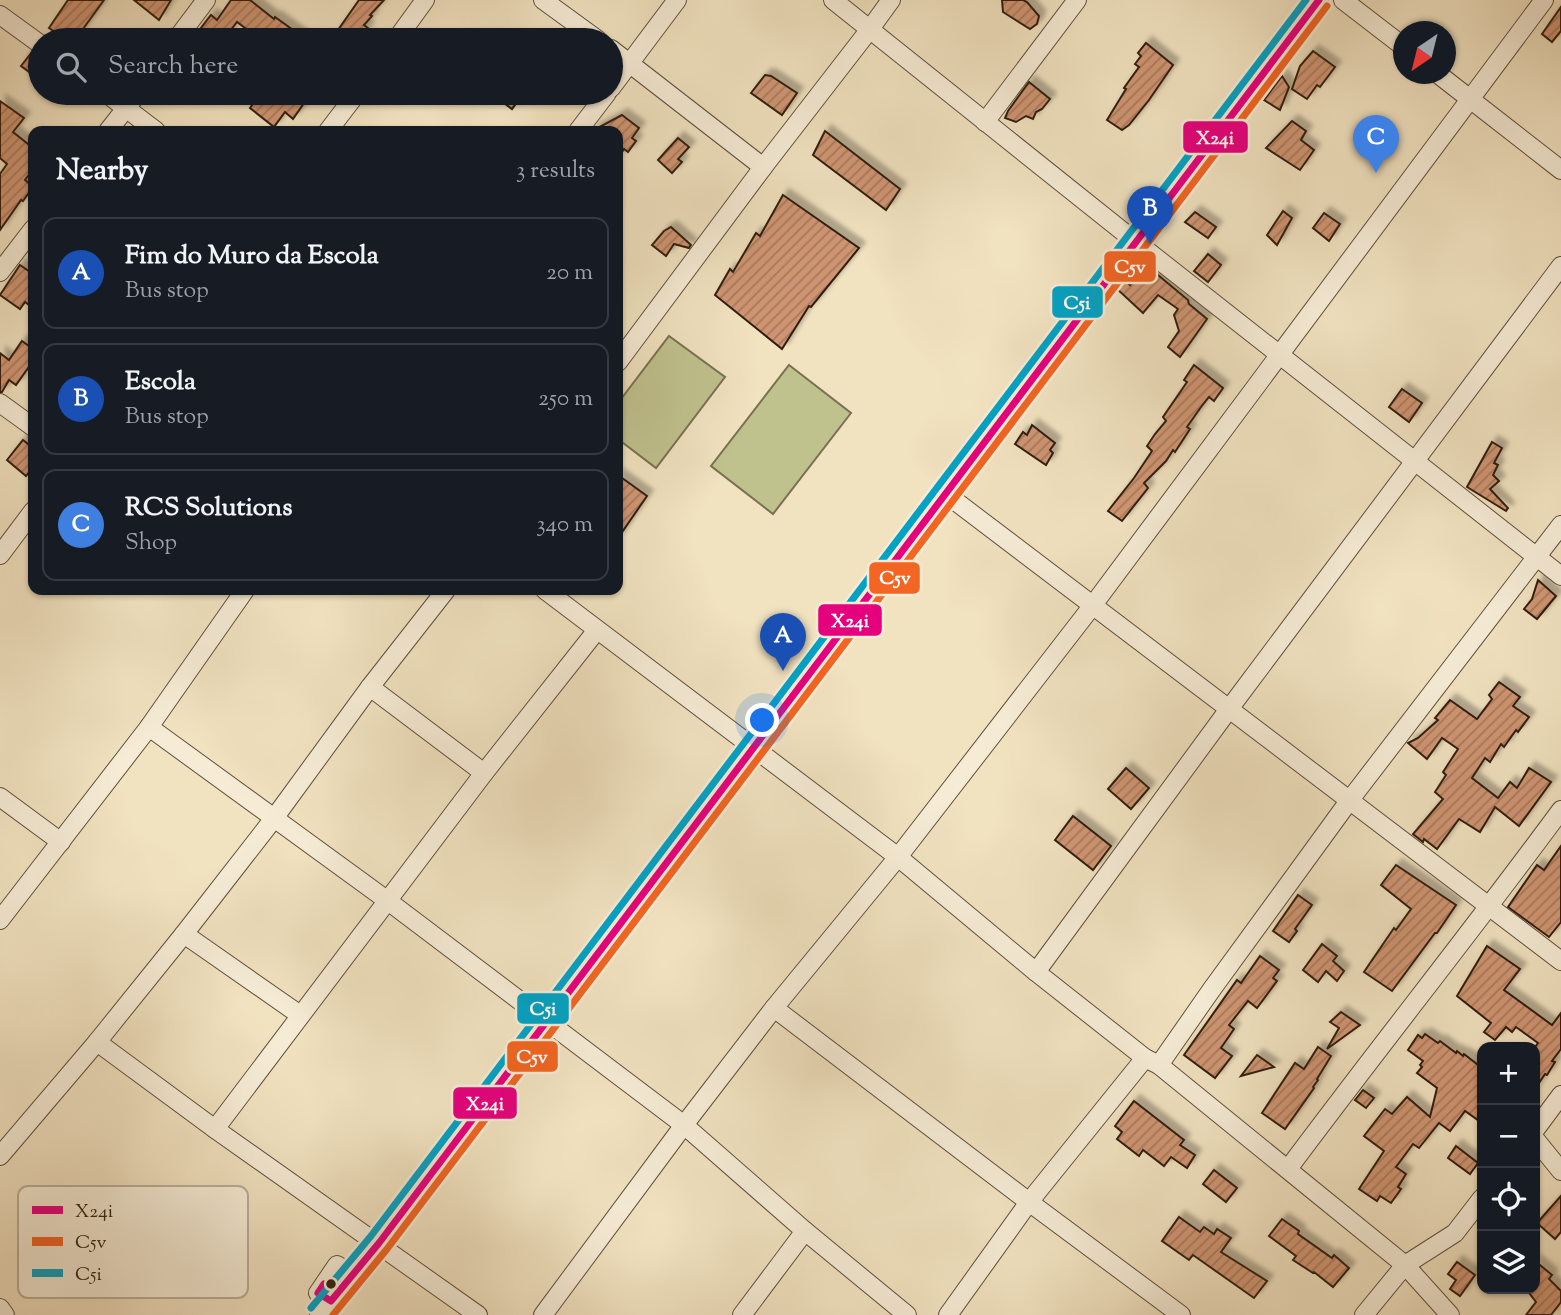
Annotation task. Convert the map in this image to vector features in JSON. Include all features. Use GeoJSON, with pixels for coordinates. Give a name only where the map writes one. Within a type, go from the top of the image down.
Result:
{"type":"FeatureCollection","features":[{"type":"Feature","properties":{"kind":"street"},"geometry":{"type":"LineString","coordinates":[[185,28],[206,0]]}},
{"type":"Feature","properties":{"kind":"street"},"geometry":{"type":"LineString","coordinates":[[405,28],[425,0]]}},
{"type":"Feature","properties":{"kind":"street"},"geometry":{"type":"LineString","coordinates":[[543,0],[582,28]]}},
{"type":"Feature","properties":{"kind":"street"},"geometry":{"type":"LineString","coordinates":[[623,71],[677,0]]}},
{"type":"Feature","properties":{"kind":"street"},"geometry":{"type":"LineString","coordinates":[[833,0],[1561,576]]}},
{"type":"Feature","properties":{"kind":"street"},"geometry":{"type":"LineString","coordinates":[[623,355],[891,0]]}},
{"type":"Feature","properties":{"kind":"street"},"geometry":{"type":"LineString","coordinates":[[985,122],[1077,0]]}},
{"type":"Feature","properties":{"kind":"street"},"geometry":{"type":"LineString","coordinates":[[325,1308],[379,1243],[1319,0]]}},
{"type":"Feature","properties":{"kind":"street"},"geometry":{"type":"LineString","coordinates":[[1343,0],[1393,39]]}},
{"type":"Feature","properties":{"kind":"street"},"geometry":{"type":"LineString","coordinates":[[543,1315],[684,1125],[898,857],[1093,606],[1544,0]]}},
{"type":"Feature","properties":{"kind":"street"},"geometry":{"type":"LineString","coordinates":[[0,15],[28,35]]}},
{"type":"Feature","properties":{"kind":"street"},"geometry":{"type":"LineString","coordinates":[[623,59],[763,167]]}},
{"type":"Feature","properties":{"kind":"street"},"geometry":{"type":"LineString","coordinates":[[1451,84],[1561,170]]}},
{"type":"Feature","properties":{"kind":"street"},"geometry":{"type":"LineString","coordinates":[[122,105],[149,126]]}},
{"type":"Feature","properties":{"kind":"street"},"geometry":{"type":"LineString","coordinates":[[112,126],[128,105]]}},
{"type":"Feature","properties":{"kind":"street"},"geometry":{"type":"LineString","coordinates":[[332,126],[348,105]]}},
{"type":"Feature","properties":{"kind":"street"},"geometry":{"type":"LineString","coordinates":[[582,126],[598,105]]}},
{"type":"Feature","properties":{"kind":"street"},"geometry":{"type":"LineString","coordinates":[[0,272],[28,236]]}},
{"type":"Feature","properties":{"kind":"street"},"geometry":{"type":"LineString","coordinates":[[1036,972],[1561,266]]}},
{"type":"Feature","properties":{"kind":"street"},"geometry":{"type":"LineString","coordinates":[[0,403],[28,424]]}},
{"type":"Feature","properties":{"kind":"street"},"geometry":{"type":"LineString","coordinates":[[946,494],[1561,961]]}},
{"type":"Feature","properties":{"kind":"street"},"geometry":{"type":"LineString","coordinates":[[0,555],[28,517]]}},
{"type":"Feature","properties":{"kind":"street"},"geometry":{"type":"LineString","coordinates":[[948,1315],[1029,1202],[1212,989],[1349,801],[1561,525]]}},
{"type":"Feature","properties":{"kind":"street"},"geometry":{"type":"LineString","coordinates":[[0,920],[149,727],[241,595]]}},
{"type":"Feature","properties":{"kind":"street"},"geometry":{"type":"LineString","coordinates":[[0,1156],[184,934],[442,595]]}},
{"type":"Feature","properties":{"kind":"street"},"geometry":{"type":"LineString","coordinates":[[552,595],[898,857],[1036,972],[1288,1169],[1405,1265],[1450,1315]]}},
{"type":"Feature","properties":{"kind":"street"},"geometry":{"type":"LineString","coordinates":[[215,1129],[484,773],[597,630]]}},
{"type":"Feature","properties":{"kind":"street"},"geometry":{"type":"LineString","coordinates":[[370,687],[484,773]]}},
{"type":"Feature","properties":{"kind":"street"},"geometry":{"type":"LineString","coordinates":[[149,727],[388,901],[684,1125],[907,1315]]}},
{"type":"Feature","properties":{"kind":"street"},"geometry":{"type":"LineString","coordinates":[[0,797],[61,842]]}},
{"type":"Feature","properties":{"kind":"street"},"geometry":{"type":"LineString","coordinates":[[1288,1169],[1561,810]]}},
{"type":"Feature","properties":{"kind":"street"},"geometry":{"type":"LineString","coordinates":[[184,934],[300,1015]]}},
{"type":"Feature","properties":{"kind":"street"},"geometry":{"type":"LineString","coordinates":[[774,1009],[1181,1315]]}},
{"type":"Feature","properties":{"kind":"street"},"geometry":{"type":"LineString","coordinates":[[97,1042],[478,1315]]}},
{"type":"Feature","properties":{"kind":"street"},"geometry":{"type":"LineString","coordinates":[[1540,1123],[1561,1095]]}},
{"type":"Feature","properties":{"kind":"street"},"geometry":{"type":"LineString","coordinates":[[1540,1145],[1561,1171]]}},
{"type":"Feature","properties":{"kind":"street"},"geometry":{"type":"LineString","coordinates":[[1364,1315],[1405,1265],[1455,1233],[1477,1204]]}},
{"type":"Feature","properties":{"kind":"street"},"geometry":{"type":"LineString","coordinates":[[742,1315],[806,1231]]}},
{"type":"Feature","properties":{"kind":"street"},"geometry":{"type":"LineString","coordinates":[[0,1308],[5,1315]]}},
{"type":"Feature","properties":{"kind":"green space"},"geometry":{"type":"Polygon","coordinates":[[[669,336],[725,377],[656,468],[623,443],[623,396],[669,336]]]}},
{"type":"Feature","properties":{"kind":"green space"},"geometry":{"type":"Polygon","coordinates":[[[789,365],[851,413],[773,514],[711,466],[789,365]]]}},
{"type":"Feature","properties":{"kind":"building"},"geometry":{"type":"Polygon","coordinates":[[[68,0],[104,0],[84,28],[49,28],[68,0]]]}},
{"type":"Feature","properties":{"kind":"building"},"geometry":{"type":"Polygon","coordinates":[[[134,0],[171,0],[159,20],[134,0]]]}},
{"type":"Feature","properties":{"kind":"building"},"geometry":{"type":"Polygon","coordinates":[[[231,0],[250,0],[290,28],[245,28],[237,22],[232,28],[201,28],[211,15],[217,20],[231,0]]]}},
{"type":"Feature","properties":{"kind":"building"},"geometry":{"type":"Polygon","coordinates":[[[359,0],[384,0],[364,25],[368,28],[339,28],[359,0]]]}},
{"type":"Feature","properties":{"kind":"building"},"geometry":{"type":"Polygon","coordinates":[[[1002,0],[1027,2],[1039,16],[1037,24],[1030,29],[1003,12],[1002,0]]]}},
{"type":"Feature","properties":{"kind":"building"},"geometry":{"type":"Polygon","coordinates":[[[1561,7],[1561,31],[1552,42],[1542,34],[1561,7]]]}},
{"type":"Feature","properties":{"kind":"building"},"geometry":{"type":"Polygon","coordinates":[[[1146,43],[1173,65],[1149,100],[1122,130],[1107,120],[1139,67],[1135,64],[1141,56],[1138,53],[1146,43]]]}},
{"type":"Feature","properties":{"kind":"building"},"geometry":{"type":"Polygon","coordinates":[[[1313,51],[1335,67],[1307,99],[1292,89],[1300,66],[1313,51]]]}},
{"type":"Feature","properties":{"kind":"building"},"geometry":{"type":"Polygon","coordinates":[[[28,57],[28,71],[21,66],[28,57]]]}},
{"type":"Feature","properties":{"kind":"building"},"geometry":{"type":"Polygon","coordinates":[[[765,75],[797,93],[782,115],[751,93],[765,75]]]}},
{"type":"Feature","properties":{"kind":"building"},"geometry":{"type":"Polygon","coordinates":[[[1282,76],[1289,87],[1280,110],[1264,100],[1282,76]]]}},
{"type":"Feature","properties":{"kind":"building"},"geometry":{"type":"Polygon","coordinates":[[[1029,82],[1050,99],[1036,112],[1033,119],[1026,116],[1016,122],[1005,118],[1008,111],[1029,82]]]}},
{"type":"Feature","properties":{"kind":"building"},"geometry":{"type":"Polygon","coordinates":[[[0,101],[24,118],[13,132],[28,144],[28,176],[25,180],[28,183],[28,194],[0,230],[0,174],[7,164],[0,158],[0,101]]]}},
{"type":"Feature","properties":{"kind":"building"},"geometry":{"type":"Polygon","coordinates":[[[252,105],[303,105],[293,119],[285,112],[275,126],[250,108],[252,105]]]}},
{"type":"Feature","properties":{"kind":"building"},"geometry":{"type":"Polygon","coordinates":[[[622,115],[639,128],[632,138],[636,141],[628,152],[623,150],[623,126],[601,126],[622,115]]]}},
{"type":"Feature","properties":{"kind":"building"},"geometry":{"type":"Polygon","coordinates":[[[1292,121],[1306,131],[1301,140],[1314,150],[1300,170],[1266,148],[1292,121]]]}},
{"type":"Feature","properties":{"kind":"building"},"geometry":{"type":"Polygon","coordinates":[[[825,131],[900,189],[886,210],[813,155],[825,131]]]}},
{"type":"Feature","properties":{"kind":"building"},"geometry":{"type":"Polygon","coordinates":[[[678,138],[689,147],[678,159],[682,162],[672,173],[658,160],[678,138]]]}},
{"type":"Feature","properties":{"kind":"building"},"geometry":{"type":"Polygon","coordinates":[[[783,195],[859,248],[811,307],[809,306],[782,349],[715,295],[730,269],[733,272],[756,233],[760,236],[783,195]]]}},
{"type":"Feature","properties":{"kind":"building"},"geometry":{"type":"Polygon","coordinates":[[[1283,211],[1292,218],[1277,245],[1267,235],[1283,211]]]}},
{"type":"Feature","properties":{"kind":"building"},"geometry":{"type":"Polygon","coordinates":[[[1195,212],[1216,227],[1208,238],[1185,222],[1195,212]]]}},
{"type":"Feature","properties":{"kind":"building"},"geometry":{"type":"Polygon","coordinates":[[[1324,213],[1340,224],[1329,241],[1313,228],[1324,213]]]}},
{"type":"Feature","properties":{"kind":"building"},"geometry":{"type":"Polygon","coordinates":[[[671,227],[691,245],[689,248],[674,244],[666,256],[652,245],[671,227]]]}},
{"type":"Feature","properties":{"kind":"building"},"geometry":{"type":"Polygon","coordinates":[[[1208,254],[1221,265],[1208,282],[1194,271],[1208,254]]]}},
{"type":"Feature","properties":{"kind":"building"},"geometry":{"type":"Polygon","coordinates":[[[20,265],[28,271],[28,304],[25,302],[20,309],[0,295],[20,265]]]}},
{"type":"Feature","properties":{"kind":"building"},"geometry":{"type":"Polygon","coordinates":[[[1146,265],[1207,319],[1180,357],[1168,347],[1179,331],[1174,315],[1178,309],[1158,295],[1143,313],[1116,288],[1123,279],[1130,285],[1146,265]]]}},
{"type":"Feature","properties":{"kind":"building"},"geometry":{"type":"Polygon","coordinates":[[[22,341],[28,345],[28,368],[16,385],[9,380],[0,392],[0,353],[9,360],[22,341]]]}},
{"type":"Feature","properties":{"kind":"building"},"geometry":{"type":"Polygon","coordinates":[[[1194,365],[1223,388],[1214,401],[1209,397],[1201,407],[1187,427],[1190,429],[1175,452],[1173,450],[1144,483],[1148,488],[1122,521],[1108,511],[1152,451],[1147,446],[1166,421],[1163,417],[1187,382],[1184,380],[1194,365]]]}},
{"type":"Feature","properties":{"kind":"building"},"geometry":{"type":"Polygon","coordinates":[[[1402,389],[1422,403],[1409,422],[1389,407],[1402,389]]]}},
{"type":"Feature","properties":{"kind":"building"},"geometry":{"type":"Polygon","coordinates":[[[1032,425],[1055,443],[1046,465],[1015,444],[1023,432],[1027,435],[1032,425]]]}},
{"type":"Feature","properties":{"kind":"building"},"geometry":{"type":"Polygon","coordinates":[[[23,440],[28,444],[26,476],[7,460],[23,440]]]}},
{"type":"Feature","properties":{"kind":"building"},"geometry":{"type":"Polygon","coordinates":[[[1492,442],[1502,448],[1494,463],[1498,465],[1493,475],[1499,481],[1490,489],[1508,508],[1506,511],[1467,487],[1492,442]]]}},
{"type":"Feature","properties":{"kind":"building"},"geometry":{"type":"Polygon","coordinates":[[[623,479],[647,496],[623,531],[623,479]]]}},
{"type":"Feature","properties":{"kind":"building"},"geometry":{"type":"Polygon","coordinates":[[[1538,580],[1556,596],[1537,619],[1524,609],[1532,599],[1538,580]]]}},
{"type":"Feature","properties":{"kind":"building"},"geometry":{"type":"Polygon","coordinates":[[[1499,682],[1520,697],[1513,706],[1529,717],[1504,747],[1501,744],[1490,762],[1485,758],[1472,778],[1498,798],[1510,782],[1517,788],[1529,768],[1551,782],[1519,826],[1495,807],[1480,832],[1459,819],[1437,849],[1413,834],[1443,799],[1435,792],[1446,775],[1443,772],[1458,749],[1442,738],[1427,759],[1408,743],[1418,738],[1438,720],[1435,718],[1450,700],[1477,719],[1492,699],[1489,695],[1499,682]]]}},
{"type":"Feature","properties":{"kind":"building"},"geometry":{"type":"Polygon","coordinates":[[[1126,768],[1149,788],[1131,809],[1108,789],[1126,768]]]}},
{"type":"Feature","properties":{"kind":"building"},"geometry":{"type":"Polygon","coordinates":[[[1073,816],[1111,846],[1093,870],[1055,840],[1073,816]]]}},
{"type":"Feature","properties":{"kind":"building"},"geometry":{"type":"Polygon","coordinates":[[[1561,846],[1561,922],[1549,937],[1508,907],[1537,865],[1544,870],[1561,846]]]}},
{"type":"Feature","properties":{"kind":"building"},"geometry":{"type":"Polygon","coordinates":[[[1396,865],[1456,905],[1392,991],[1364,972],[1394,928],[1396,930],[1411,909],[1381,885],[1396,865]]]}},
{"type":"Feature","properties":{"kind":"building"},"geometry":{"type":"Polygon","coordinates":[[[1298,895],[1312,905],[1289,942],[1273,931],[1298,895]]]}},
{"type":"Feature","properties":{"kind":"building"},"geometry":{"type":"Polygon","coordinates":[[[1322,944],[1337,956],[1333,961],[1344,971],[1337,981],[1326,971],[1318,982],[1303,970],[1322,944]]]}},
{"type":"Feature","properties":{"kind":"building"},"geometry":{"type":"Polygon","coordinates":[[[1487,946],[1520,969],[1504,990],[1552,1025],[1561,1013],[1561,1049],[1552,1061],[1555,1062],[1547,1075],[1540,1082],[1540,1042],[1516,1027],[1512,1032],[1506,1027],[1495,1040],[1484,1032],[1491,1023],[1457,996],[1487,946]]]}},
{"type":"Feature","properties":{"kind":"building"},"geometry":{"type":"Polygon","coordinates":[[[1260,956],[1279,970],[1273,978],[1277,981],[1257,1008],[1248,1001],[1229,1025],[1234,1029],[1221,1048],[1232,1056],[1215,1078],[1184,1055],[1237,980],[1241,983],[1260,956]]]}},
{"type":"Feature","properties":{"kind":"building"},"geometry":{"type":"Polygon","coordinates":[[[1341,1012],[1360,1025],[1327,1049],[1339,1028],[1330,1022],[1341,1012]]]}},
{"type":"Feature","properties":{"kind":"building"},"geometry":{"type":"Polygon","coordinates":[[[1425,1034],[1438,1043],[1440,1041],[1477,1064],[1477,1119],[1465,1111],[1450,1131],[1439,1123],[1419,1148],[1413,1144],[1396,1167],[1406,1174],[1398,1187],[1401,1189],[1391,1203],[1380,1196],[1377,1201],[1359,1189],[1384,1151],[1364,1136],[1385,1109],[1392,1114],[1407,1097],[1430,1117],[1437,1088],[1417,1073],[1423,1061],[1408,1050],[1418,1035],[1422,1038],[1425,1034]]]}},
{"type":"Feature","properties":{"kind":"building"},"geometry":{"type":"Polygon","coordinates":[[[1318,1047],[1331,1056],[1314,1088],[1285,1129],[1262,1113],[1295,1063],[1304,1069],[1318,1047]]]}},
{"type":"Feature","properties":{"kind":"building"},"geometry":{"type":"Polygon","coordinates":[[[1257,1055],[1274,1067],[1241,1076],[1257,1055]]]}},
{"type":"Feature","properties":{"kind":"building"},"geometry":{"type":"Polygon","coordinates":[[[1363,1090],[1374,1098],[1366,1108],[1355,1100],[1363,1090]]]}},
{"type":"Feature","properties":{"kind":"building"},"geometry":{"type":"Polygon","coordinates":[[[1134,1101],[1184,1140],[1180,1145],[1195,1155],[1187,1168],[1171,1157],[1164,1166],[1143,1150],[1139,1156],[1117,1139],[1122,1132],[1115,1126],[1134,1101]]]}},
{"type":"Feature","properties":{"kind":"building"},"geometry":{"type":"Polygon","coordinates":[[[1456,1146],[1477,1164],[1470,1174],[1448,1158],[1456,1146]]]}},
{"type":"Feature","properties":{"kind":"building"},"geometry":{"type":"Polygon","coordinates":[[[1214,1170],[1237,1188],[1226,1202],[1203,1184],[1214,1170]]]}},
{"type":"Feature","properties":{"kind":"building"},"geometry":{"type":"Polygon","coordinates":[[[1561,1196],[1561,1232],[1555,1239],[1540,1226],[1540,1220],[1561,1196]]]}},
{"type":"Feature","properties":{"kind":"building"},"geometry":{"type":"Polygon","coordinates":[[[1179,1217],[1200,1232],[1204,1227],[1214,1234],[1217,1229],[1231,1238],[1221,1252],[1267,1281],[1254,1298],[1193,1255],[1189,1260],[1162,1241],[1179,1217]]]}},
{"type":"Feature","properties":{"kind":"building"},"geometry":{"type":"Polygon","coordinates":[[[1282,1219],[1299,1231],[1298,1234],[1332,1258],[1334,1255],[1349,1268],[1333,1287],[1293,1260],[1296,1256],[1269,1236],[1282,1219]]]}},
{"type":"Feature","properties":{"kind":"building"},"geometry":{"type":"Polygon","coordinates":[[[1457,1262],[1475,1275],[1460,1296],[1450,1289],[1456,1280],[1448,1274],[1457,1262]]]}},
{"type":"Feature","properties":{"kind":"building"},"geometry":{"type":"Polygon","coordinates":[[[1540,1265],[1552,1275],[1549,1279],[1561,1291],[1561,1302],[1551,1315],[1526,1315],[1536,1302],[1530,1294],[1540,1294],[1540,1265]]]}},
{"type":"Feature","properties":{"kind":"transit line","name":"C5i"},"geometry":{"type":"LineString","coordinates":[[311,1308],[371,1236],[1306,0]]}},
{"type":"Feature","properties":{"kind":"transit line","name":"X24i"},"geometry":{"type":"LineString","coordinates":[[324,1284],[318,1293],[331,1301],[379,1243],[1319,0]]}},
{"type":"Feature","properties":{"kind":"transit line","name":"C5v"},"geometry":{"type":"LineString","coordinates":[[333,1315],[387,1249],[1327,6]]}},
{"type":"Feature","properties":{"kind":"place","name":"RCS Solutions"},"geometry":{"type":"Point","coordinates":[1376,173]}},
{"type":"Feature","properties":{"kind":"place","name":"Escola"},"geometry":{"type":"Point","coordinates":[1150,244]}},
{"type":"Feature","properties":{"kind":"place","name":"Fim do Muro da Escola"},"geometry":{"type":"Point","coordinates":[783,671]}}]}
